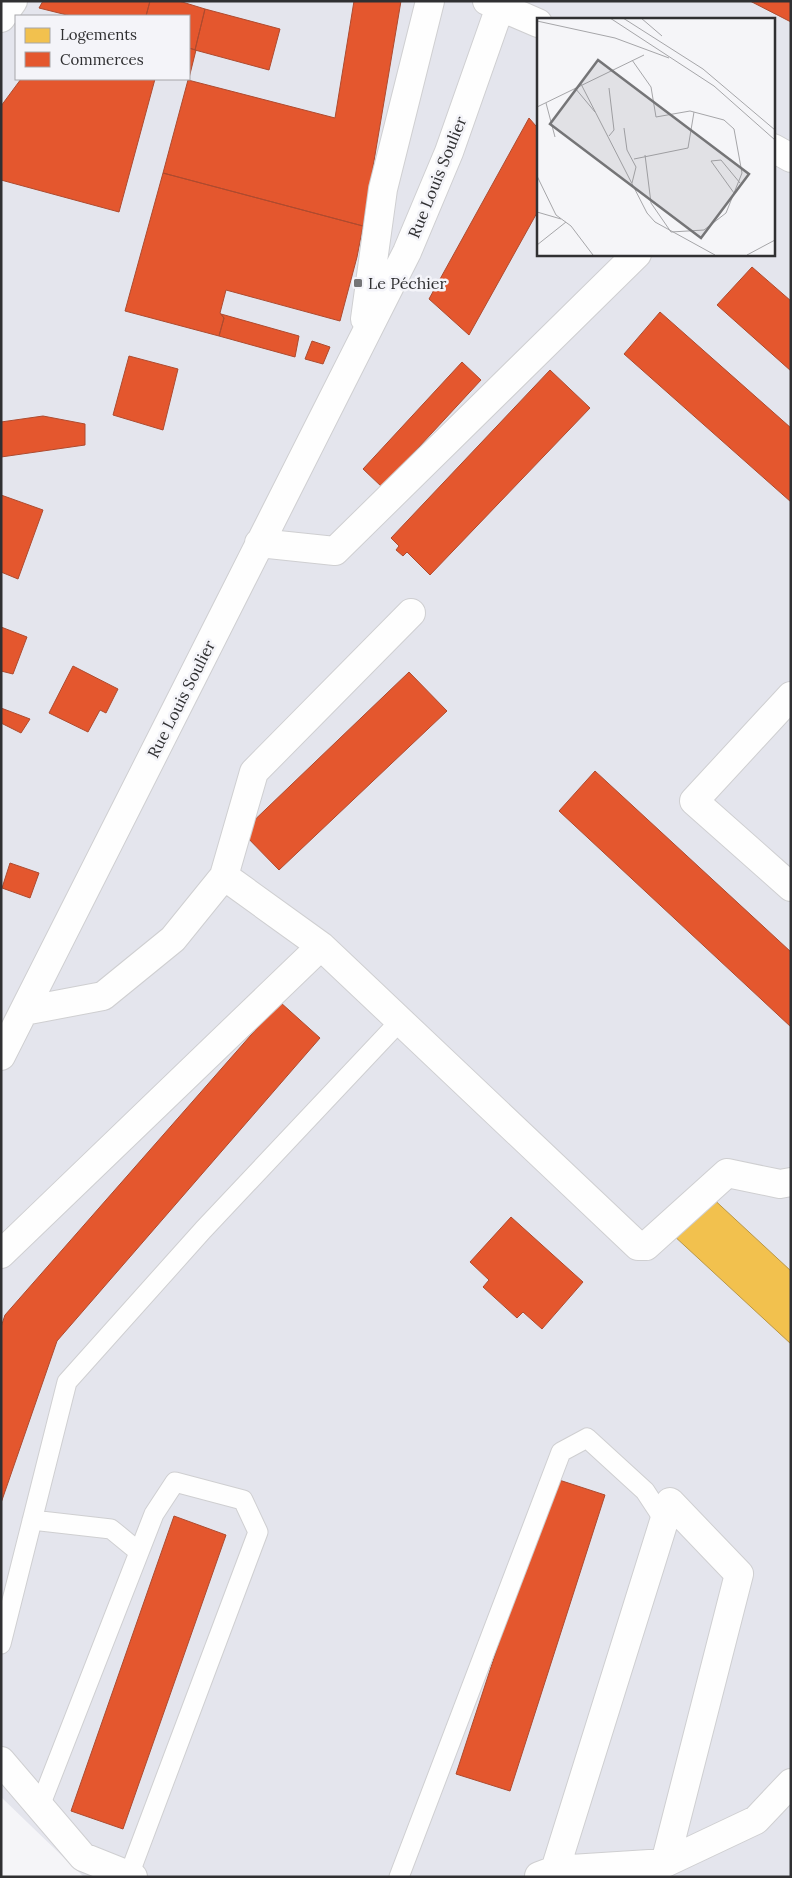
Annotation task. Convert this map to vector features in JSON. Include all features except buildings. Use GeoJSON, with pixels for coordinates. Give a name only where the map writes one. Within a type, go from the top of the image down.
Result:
{"type":"FeatureCollection","features":[{"type":"Feature","properties":{"kind":"street"},"geometry":{"type":"LineString","coordinates":[[1,18],[13,1]]}},
{"type":"Feature","properties":{"kind":"street","name":"Rue Louis Soulier"},"geometry":{"type":"LineString","coordinates":[[362,342],[383,189],[430,1]]}},
{"type":"Feature","properties":{"kind":"street"},"geometry":{"type":"LineString","coordinates":[[493,4],[537,23]]}},
{"type":"Feature","properties":{"kind":"street","name":"Rue Louis Soulier"},"geometry":{"type":"LineString","coordinates":[[1,1056],[406,252],[449,152],[493,4]]}},
{"type":"Feature","properties":{"kind":"street"},"geometry":{"type":"LineString","coordinates":[[774,149],[791,158]]}},
{"type":"Feature","properties":{"kind":"street"},"geometry":{"type":"LineString","coordinates":[[259,543],[335,550],[636,255]]}},
{"type":"Feature","properties":{"kind":"street"},"geometry":{"type":"LineString","coordinates":[[24,1011],[103,996],[173,939],[224,876],[254,772],[411,613]]}},
{"type":"Feature","properties":{"kind":"street"},"geometry":{"type":"LineString","coordinates":[[791,696],[694,802],[791,887]]}},
{"type":"Feature","properties":{"kind":"street"},"geometry":{"type":"LineString","coordinates":[[224,876],[321,946],[638,1246],[646,1246],[727,1173],[780,1184],[791,1182]]}},
{"type":"Feature","properties":{"kind":"street"},"geometry":{"type":"LineString","coordinates":[[1,1254],[321,946]]}},
{"type":"Feature","properties":{"kind":"street"},"geometry":{"type":"LineString","coordinates":[[665,1863],[739,1574],[670,1502],[546,1873],[665,1863],[756,1820],[791,1783]]}},
{"type":"Feature","properties":{"kind":"street"},"geometry":{"type":"LineString","coordinates":[[1,1761],[83,1857],[131,1876]]}},
{"type":"Feature","properties":{"kind":"lane"},"geometry":{"type":"LineString","coordinates":[[1,1644],[67,1382],[203,1230],[400,1021]]}},
{"type":"Feature","properties":{"kind":"lane"},"geometry":{"type":"LineString","coordinates":[[399,1877],[561,1452],[587,1438],[645,1490],[664,1520]]}},
{"type":"Feature","properties":{"kind":"lane"},"geometry":{"type":"LineString","coordinates":[[40,1806],[154,1514],[175,1482],[243,1500],[258,1532],[131,1876]]}},
{"type":"Feature","properties":{"kind":"lane"},"geometry":{"type":"LineString","coordinates":[[32,1520],[111,1529],[139,1552]]}},
{"type":"Feature","properties":{"kind":"shaded area"},"geometry":{"type":"Polygon","coordinates":[[[1,1],[791,1],[791,1877],[84,1877],[1,1797],[1,1]]]}},
{"type":"Feature","properties":{"kind":"place","name":"Le Péchier"},"geometry":{"type":"Point","coordinates":[358,283]}}]}
